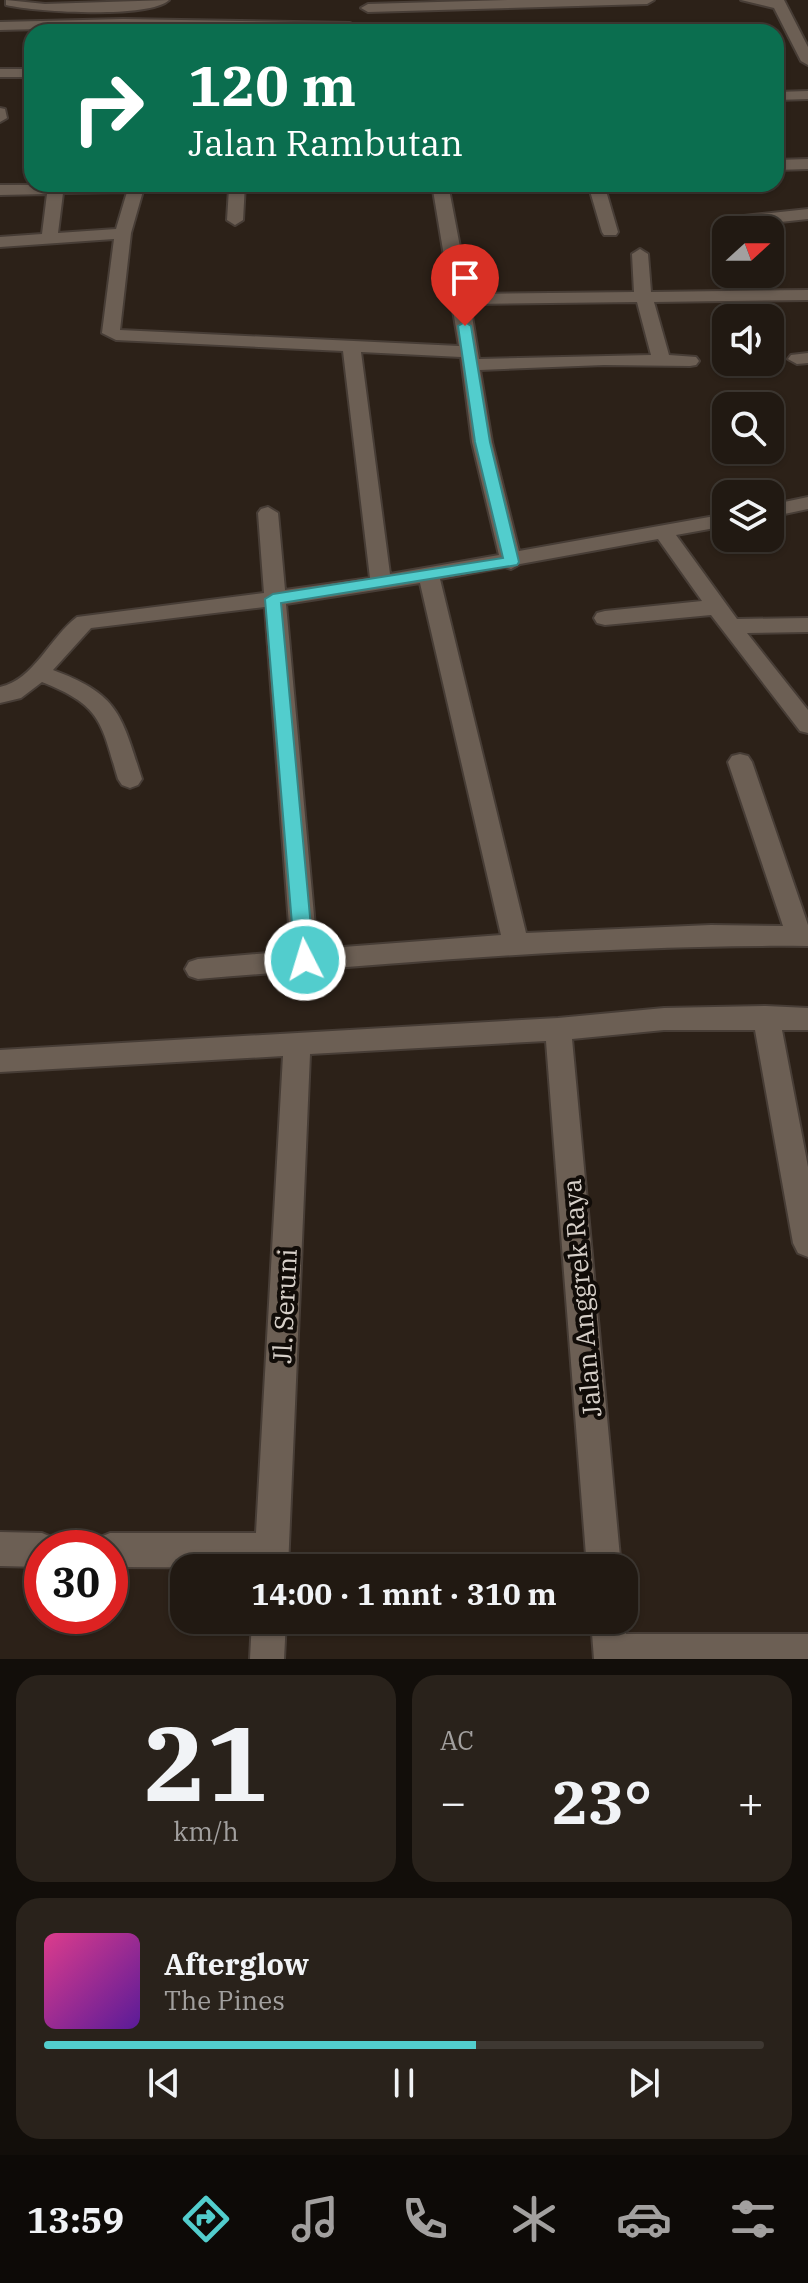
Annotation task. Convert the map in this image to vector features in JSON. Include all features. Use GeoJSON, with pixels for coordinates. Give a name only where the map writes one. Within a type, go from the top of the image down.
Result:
{"type":"FeatureCollection","features":[{"type":"Feature","properties":{"kind":"street"},"geometry":{"type":"LineString","coordinates":[[8,4],[45,8],[90,3],[156,5],[162,0]]}},
{"type":"Feature","properties":{"kind":"street"},"geometry":{"type":"LineString","coordinates":[[352,24],[365,4],[647,0]]}},
{"type":"Feature","properties":{"kind":"street"},"geometry":{"type":"LineString","coordinates":[[748,0],[778,3],[808,61]]}},
{"type":"Feature","properties":{"kind":"street"},"geometry":{"type":"LineString","coordinates":[[790,25],[808,24]]}},
{"type":"Feature","properties":{"kind":"street"},"geometry":{"type":"LineString","coordinates":[[0,26],[24,26]]}},
{"type":"Feature","properties":{"kind":"street"},"geometry":{"type":"LineString","coordinates":[[0,73],[24,73]]}},
{"type":"Feature","properties":{"kind":"street"},"geometry":{"type":"LineString","coordinates":[[784,96],[808,95]]}},
{"type":"Feature","properties":{"kind":"street"},"geometry":{"type":"LineString","coordinates":[[0,112],[0,118]]}},
{"type":"Feature","properties":{"kind":"street"},"geometry":{"type":"LineString","coordinates":[[784,165],[808,164]]}},
{"type":"Feature","properties":{"kind":"street"},"geometry":{"type":"LineString","coordinates":[[0,190],[24,190]]}},
{"type":"Feature","properties":{"kind":"street"},"geometry":{"type":"LineString","coordinates":[[49,239],[56,192]]}},
{"type":"Feature","properties":{"kind":"street"},"geometry":{"type":"LineString","coordinates":[[135,192],[123,233],[111,333],[116,335],[351,347],[470,359],[690,361]]}},
{"type":"Feature","properties":{"kind":"street"},"geometry":{"type":"LineString","coordinates":[[235,220],[237,192]]}},
{"type":"Feature","properties":{"kind":"street"},"geometry":{"type":"LineString","coordinates":[[441,192],[482,442],[511,562]]}},
{"type":"Feature","properties":{"kind":"street"},"geometry":{"type":"LineString","coordinates":[[598,192],[610,232]]}},
{"type":"Feature","properties":{"kind":"street"},"geometry":{"type":"LineString","coordinates":[[784,217],[808,214]]}},
{"type":"Feature","properties":{"kind":"street"},"geometry":{"type":"LineString","coordinates":[[0,242],[123,233]]}},
{"type":"Feature","properties":{"kind":"street"},"geometry":{"type":"LineString","coordinates":[[640,254],[645,296],[662,361]]}},
{"type":"Feature","properties":{"kind":"street"},"geometry":{"type":"LineString","coordinates":[[461,299],[808,295]]}},
{"type":"Feature","properties":{"kind":"street"},"geometry":{"type":"LineString","coordinates":[[351,347],[381,583]]}},
{"type":"Feature","properties":{"kind":"street"},"geometry":{"type":"LineString","coordinates":[[784,508],[808,503]]}},
{"type":"Feature","properties":{"kind":"street"},"geometry":{"type":"LineString","coordinates":[[268,513],[305,960]]}},
{"type":"Feature","properties":{"kind":"street"},"geometry":{"type":"LineString","coordinates":[[0,695],[25,687],[65,639],[85,622],[381,583],[511,562],[712,523]]}},
{"type":"Feature","properties":{"kind":"street"},"geometry":{"type":"LineString","coordinates":[[664,533],[766,674],[808,725]]}},
{"type":"Feature","properties":{"kind":"street"},"geometry":{"type":"LineString","coordinates":[[429,575],[516,944]]}},
{"type":"Feature","properties":{"kind":"street"},"geometry":{"type":"LineString","coordinates":[[605,618],[716,607]]}},
{"type":"Feature","properties":{"kind":"street"},"geometry":{"type":"LineString","coordinates":[[732,626],[808,625]]}},
{"type":"Feature","properties":{"kind":"street"},"geometry":{"type":"LineString","coordinates":[[37,672],[75,685],[97,698],[106,708],[130,779]]}},
{"type":"Feature","properties":{"kind":"street"},"geometry":{"type":"LineString","coordinates":[[198,969],[516,944],[711,935],[804,936],[740,762]]}},
{"type":"Feature","properties":{"kind":"street"},"geometry":{"type":"LineString","coordinates":[[766,1017],[808,1243]]}},
{"type":"Feature","properties":{"kind":"street"},"geometry":{"type":"LineString","coordinates":[[0,1061],[558,1029],[664,1019],[808,1019]]}},
{"type":"Feature","properties":{"kind":"street","name":"Jalan Anggrek Raya"},"geometry":{"type":"LineString","coordinates":[[558,1029],[603,1554]]}},
{"type":"Feature","properties":{"kind":"street","name":"Jl. Seruni"},"geometry":{"type":"LineString","coordinates":[[272,1554],[297,1043]]}},
{"type":"Feature","properties":{"kind":"street"},"geometry":{"type":"LineString","coordinates":[[0,1549],[24,1550]]}},
{"type":"Feature","properties":{"kind":"street"},"geometry":{"type":"LineString","coordinates":[[128,1551],[182,1554]]}},
{"type":"Feature","properties":{"kind":"street"},"geometry":{"type":"LineString","coordinates":[[267,1659],[268,1634]]}},
{"type":"Feature","properties":{"kind":"street"},"geometry":{"type":"LineString","coordinates":[[610,1643],[808,1651]]}},
{"type":"Feature","properties":{"kind":"route"},"geometry":{"type":"LineString","coordinates":[[305,960],[273,599],[511,562],[482,442],[465,326]]}}]}
